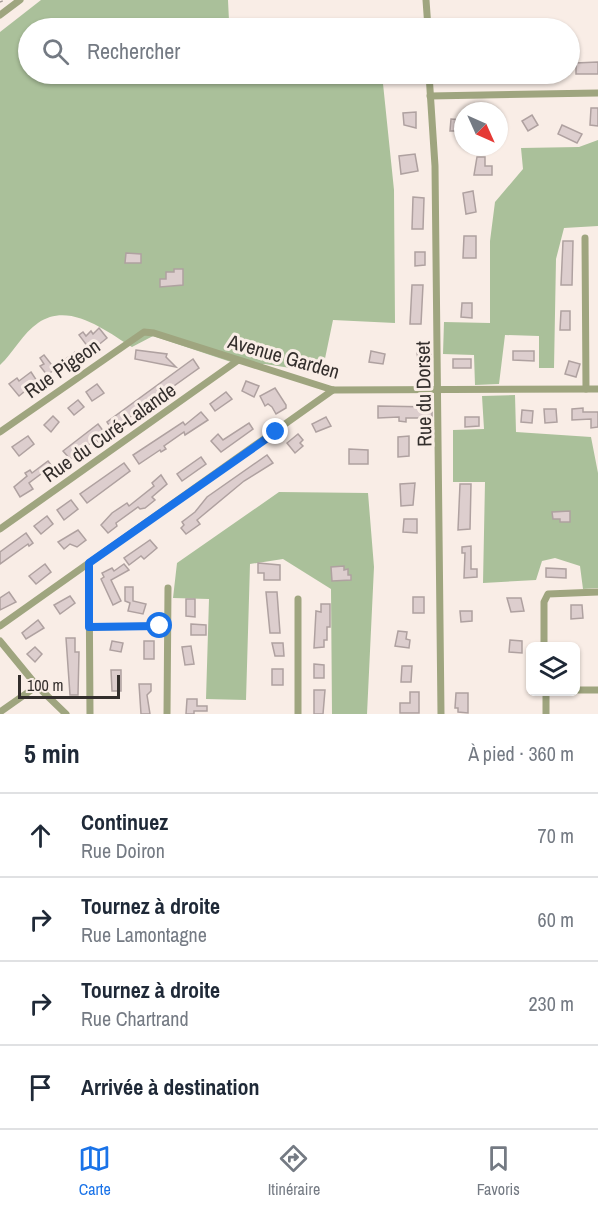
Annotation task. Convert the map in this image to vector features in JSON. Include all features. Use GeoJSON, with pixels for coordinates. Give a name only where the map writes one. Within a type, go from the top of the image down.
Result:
{"type":"FeatureCollection","features":[{"type":"Feature","properties":{"kind":"street"},"geometry":{"type":"LineString","coordinates":[[0,15],[20,0]]}},
{"type":"Feature","properties":{"kind":"street"},"geometry":{"type":"LineString","coordinates":[[426,0],[427,18]]}},
{"type":"Feature","properties":{"kind":"street","name":"Rue du Dorset"},"geometry":{"type":"LineString","coordinates":[[429,84],[435,166],[441,714]]}},
{"type":"Feature","properties":{"kind":"street"},"geometry":{"type":"LineString","coordinates":[[430,96],[598,93]]}},
{"type":"Feature","properties":{"kind":"street"},"geometry":{"type":"LineString","coordinates":[[585,238],[586,389]]}},
{"type":"Feature","properties":{"kind":"street","name":"Avenue Garden"},"geometry":{"type":"LineString","coordinates":[[144,332],[154,333],[333,390],[598,389]]}},
{"type":"Feature","properties":{"kind":"street","name":"Rue Pigeon"},"geometry":{"type":"LineString","coordinates":[[0,432],[144,332]]}},
{"type":"Feature","properties":{"kind":"street","name":"Rue du Curé-Lalande"},"geometry":{"type":"LineString","coordinates":[[0,530],[237,361]]}},
{"type":"Feature","properties":{"kind":"street"},"geometry":{"type":"LineString","coordinates":[[0,626],[333,390]]}},
{"type":"Feature","properties":{"kind":"street"},"geometry":{"type":"LineString","coordinates":[[89,563],[90,714]]}},
{"type":"Feature","properties":{"kind":"street"},"geometry":{"type":"LineString","coordinates":[[167,714],[168,588]]}},
{"type":"Feature","properties":{"kind":"street"},"geometry":{"type":"LineString","coordinates":[[544,642],[544,602],[548,594],[598,592]]}},
{"type":"Feature","properties":{"kind":"street"},"geometry":{"type":"LineString","coordinates":[[298,599],[298,714]]}},
{"type":"Feature","properties":{"kind":"street"},"geometry":{"type":"LineString","coordinates":[[89,627],[167,626]]}},
{"type":"Feature","properties":{"kind":"street"},"geometry":{"type":"LineString","coordinates":[[0,641],[37,686],[66,714]]}},
{"type":"Feature","properties":{"kind":"street"},"geometry":{"type":"LineString","coordinates":[[0,712],[37,686]]}},
{"type":"Feature","properties":{"kind":"street"},"geometry":{"type":"LineString","coordinates":[[580,690],[598,690]]}},
{"type":"Feature","properties":{"kind":"street"},"geometry":{"type":"LineString","coordinates":[[546,696],[546,714]]}},
{"type":"Feature","properties":{"kind":"path"},"geometry":{"type":"LineString","coordinates":[[0,2],[5,0]]}},
{"type":"Feature","properties":{"kind":"green space"},"geometry":{"type":"Polygon","coordinates":[[[41,0],[228,0],[229,18],[18,18],[18,84],[383,84],[394,190],[395,323],[333,320],[322,373],[265,364],[237,364],[153,336],[132,347],[87,321],[62,315],[50,317],[33,327],[0,365],[0,32],[41,0]]]}},
{"type":"Feature","properties":{"kind":"green space"},"geometry":{"type":"Polygon","coordinates":[[[598,140],[598,226],[564,228],[556,259],[554,368],[539,368],[539,336],[505,335],[499,384],[475,385],[474,355],[443,354],[444,322],[490,323],[490,241],[495,202],[523,169],[521,148],[579,147],[598,140]]]}},
{"type":"Feature","properties":{"kind":"green space"},"geometry":{"type":"Polygon","coordinates":[[[515,395],[516,432],[591,437],[598,473],[598,588],[583,589],[580,566],[555,558],[542,561],[536,580],[483,583],[485,482],[453,482],[453,430],[484,429],[482,396],[515,395]]]}},
{"type":"Feature","properties":{"kind":"green space"},"geometry":{"type":"Polygon","coordinates":[[[279,492],[368,493],[374,567],[367,714],[332,714],[331,589],[283,559],[250,564],[246,700],[206,699],[209,599],[173,598],[177,563],[279,492]]]}},
{"type":"Feature","properties":{"kind":"building"},"geometry":{"type":"Polygon","coordinates":[[[598,62],[598,74],[580,74],[580,63],[598,62]]]}},
{"type":"Feature","properties":{"kind":"building"},"geometry":{"type":"Polygon","coordinates":[[[591,108],[598,108],[598,126],[590,125],[591,108]]]}},
{"type":"Feature","properties":{"kind":"building"},"geometry":{"type":"Polygon","coordinates":[[[416,112],[416,128],[404,125],[403,113],[416,112]]]}},
{"type":"Feature","properties":{"kind":"building"},"geometry":{"type":"Polygon","coordinates":[[[532,115],[538,125],[528,131],[522,121],[532,115]]]}},
{"type":"Feature","properties":{"kind":"building"},"geometry":{"type":"Polygon","coordinates":[[[451,119],[454,119],[454,131],[450,131],[451,119]]]}},
{"type":"Feature","properties":{"kind":"building"},"geometry":{"type":"Polygon","coordinates":[[[562,125],[582,134],[577,143],[558,134],[562,125]]]}},
{"type":"Feature","properties":{"kind":"building"},"geometry":{"type":"Polygon","coordinates":[[[415,154],[418,171],[401,174],[399,156],[415,154]]]}},
{"type":"Feature","properties":{"kind":"building"},"geometry":{"type":"Polygon","coordinates":[[[477,157],[485,157],[485,166],[492,166],[492,175],[474,175],[477,157]]]}},
{"type":"Feature","properties":{"kind":"building"},"geometry":{"type":"Polygon","coordinates":[[[473,191],[476,212],[466,214],[463,193],[473,191]]]}},
{"type":"Feature","properties":{"kind":"building"},"geometry":{"type":"Polygon","coordinates":[[[413,197],[424,198],[423,229],[412,229],[413,197]]]}},
{"type":"Feature","properties":{"kind":"building"},"geometry":{"type":"Polygon","coordinates":[[[464,236],[476,236],[476,258],[463,258],[464,236]]]}},
{"type":"Feature","properties":{"kind":"building"},"geometry":{"type":"Polygon","coordinates":[[[563,241],[573,241],[572,285],[561,285],[563,241]]]}},
{"type":"Feature","properties":{"kind":"building"},"geometry":{"type":"Polygon","coordinates":[[[415,252],[425,252],[425,265],[415,266],[415,252]]]}},
{"type":"Feature","properties":{"kind":"building"},"geometry":{"type":"Polygon","coordinates":[[[126,253],[141,254],[141,263],[125,263],[126,253]]]}},
{"type":"Feature","properties":{"kind":"building"},"geometry":{"type":"Polygon","coordinates":[[[174,269],[183,269],[183,285],[160,287],[160,279],[166,279],[166,272],[174,272],[174,269]]]}},
{"type":"Feature","properties":{"kind":"building"},"geometry":{"type":"Polygon","coordinates":[[[412,285],[423,285],[421,324],[410,324],[412,285]]]}},
{"type":"Feature","properties":{"kind":"building"},"geometry":{"type":"Polygon","coordinates":[[[462,303],[472,303],[472,318],[461,317],[462,303]]]}},
{"type":"Feature","properties":{"kind":"building"},"geometry":{"type":"Polygon","coordinates":[[[561,311],[570,311],[570,330],[560,330],[561,311]]]}},
{"type":"Feature","properties":{"kind":"building"},"geometry":{"type":"Polygon","coordinates":[[[99,328],[107,338],[91,351],[79,335],[83,332],[86,336],[91,331],[93,334],[99,328]]]}},
{"type":"Feature","properties":{"kind":"building"},"geometry":{"type":"Polygon","coordinates":[[[136,350],[167,354],[166,357],[176,367],[135,359],[136,350]]]}},
{"type":"Feature","properties":{"kind":"building"},"geometry":{"type":"Polygon","coordinates":[[[371,351],[385,354],[383,364],[369,362],[371,351]]]}},
{"type":"Feature","properties":{"kind":"building"},"geometry":{"type":"Polygon","coordinates":[[[431,351],[431,356],[426,357],[428,370],[420,371],[417,353],[431,351]]]}},
{"type":"Feature","properties":{"kind":"building"},"geometry":{"type":"Polygon","coordinates":[[[513,351],[534,351],[534,361],[513,360],[513,351]]]}},
{"type":"Feature","properties":{"kind":"building"},"geometry":{"type":"Polygon","coordinates":[[[75,352],[82,360],[68,370],[62,362],[75,352]]]}},
{"type":"Feature","properties":{"kind":"building"},"geometry":{"type":"Polygon","coordinates":[[[44,355],[55,369],[47,375],[40,366],[44,364],[40,358],[44,355]]]}},
{"type":"Feature","properties":{"kind":"building"},"geometry":{"type":"Polygon","coordinates":[[[193,359],[199,368],[112,430],[107,422],[193,359]]]}},
{"type":"Feature","properties":{"kind":"building"},"geometry":{"type":"Polygon","coordinates":[[[453,359],[471,359],[471,368],[453,368],[453,359]]]}},
{"type":"Feature","properties":{"kind":"building"},"geometry":{"type":"Polygon","coordinates":[[[569,361],[580,364],[576,377],[565,374],[569,361]]]}},
{"type":"Feature","properties":{"kind":"building"},"geometry":{"type":"Polygon","coordinates":[[[31,372],[37,381],[19,396],[9,384],[17,378],[19,381],[31,372]]]}},
{"type":"Feature","properties":{"kind":"building"},"geometry":{"type":"Polygon","coordinates":[[[246,381],[259,386],[254,397],[242,391],[246,381]]]}},
{"type":"Feature","properties":{"kind":"building"},"geometry":{"type":"Polygon","coordinates":[[[97,384],[104,393],[92,401],[86,392],[97,384]]]}},
{"type":"Feature","properties":{"kind":"building"},"geometry":{"type":"Polygon","coordinates":[[[275,388],[286,405],[286,408],[276,414],[268,404],[265,406],[260,396],[275,388]]]}},
{"type":"Feature","properties":{"kind":"building"},"geometry":{"type":"Polygon","coordinates":[[[226,392],[232,399],[215,411],[210,404],[226,392]]]}},
{"type":"Feature","properties":{"kind":"building"},"geometry":{"type":"Polygon","coordinates":[[[78,400],[84,407],[74,415],[68,408],[78,400]]]}},
{"type":"Feature","properties":{"kind":"building"},"geometry":{"type":"Polygon","coordinates":[[[378,406],[432,407],[432,418],[406,418],[406,422],[399,421],[399,417],[378,418],[378,406]]]}},
{"type":"Feature","properties":{"kind":"building"},"geometry":{"type":"Polygon","coordinates":[[[583,408],[583,412],[598,412],[598,427],[591,428],[591,419],[572,420],[572,409],[583,408]]]}},
{"type":"Feature","properties":{"kind":"building"},"geometry":{"type":"Polygon","coordinates":[[[544,409],[556,409],[557,422],[545,423],[544,409]]]}},
{"type":"Feature","properties":{"kind":"building"},"geometry":{"type":"Polygon","coordinates":[[[522,410],[533,411],[532,423],[521,422],[522,410]]]}},
{"type":"Feature","properties":{"kind":"building"},"geometry":{"type":"Polygon","coordinates":[[[201,412],[208,420],[185,435],[184,432],[164,446],[166,449],[161,452],[160,450],[139,464],[133,455],[183,422],[185,425],[201,412]]]}},
{"type":"Feature","properties":{"kind":"building"},"geometry":{"type":"Polygon","coordinates":[[[53,416],[59,422],[51,432],[44,425],[53,416]]]}},
{"type":"Feature","properties":{"kind":"building"},"geometry":{"type":"Polygon","coordinates":[[[326,417],[331,426],[316,432],[312,424],[326,417]]]}},
{"type":"Feature","properties":{"kind":"building"},"geometry":{"type":"Polygon","coordinates":[[[465,417],[479,417],[479,426],[465,427],[465,417]]]}},
{"type":"Feature","properties":{"kind":"building"},"geometry":{"type":"Polygon","coordinates":[[[249,423],[253,429],[221,452],[211,441],[218,434],[223,440],[249,423]]]}},
{"type":"Feature","properties":{"kind":"building"},"geometry":{"type":"Polygon","coordinates":[[[98,424],[107,436],[98,442],[96,439],[70,459],[63,451],[98,424]]]}},
{"type":"Feature","properties":{"kind":"building"},"geometry":{"type":"Polygon","coordinates":[[[298,434],[303,440],[300,443],[303,446],[295,453],[287,443],[298,434]]]}},
{"type":"Feature","properties":{"kind":"building"},"geometry":{"type":"Polygon","coordinates":[[[28,436],[34,444],[19,456],[12,447],[28,436]]]}},
{"type":"Feature","properties":{"kind":"building"},"geometry":{"type":"Polygon","coordinates":[[[409,436],[409,456],[398,457],[398,437],[409,436]]]}},
{"type":"Feature","properties":{"kind":"building"},"geometry":{"type":"Polygon","coordinates":[[[349,449],[368,450],[368,464],[349,464],[349,449]]]}},
{"type":"Feature","properties":{"kind":"building"},"geometry":{"type":"Polygon","coordinates":[[[267,455],[273,463],[244,481],[197,520],[200,524],[186,534],[181,528],[184,525],[182,522],[195,512],[207,497],[267,455]]]}},
{"type":"Feature","properties":{"kind":"building"},"geometry":{"type":"Polygon","coordinates":[[[201,457],[206,464],[182,481],[177,474],[201,457]]]}},
{"type":"Feature","properties":{"kind":"building"},"geometry":{"type":"Polygon","coordinates":[[[48,461],[55,470],[48,475],[45,471],[29,483],[33,489],[20,497],[14,487],[27,476],[25,473],[30,470],[32,473],[48,461]]]}},
{"type":"Feature","properties":{"kind":"building"},"geometry":{"type":"Polygon","coordinates":[[[124,463],[130,471],[87,503],[80,494],[124,463]]]}},
{"type":"Feature","properties":{"kind":"building"},"geometry":{"type":"Polygon","coordinates":[[[161,475],[167,484],[152,497],[155,500],[145,508],[138,507],[116,523],[117,526],[108,533],[101,525],[112,513],[127,503],[129,506],[154,486],[152,483],[161,475]]]}},
{"type":"Feature","properties":{"kind":"building"},"geometry":{"type":"Polygon","coordinates":[[[415,483],[413,505],[401,506],[400,484],[415,483]]]}},
{"type":"Feature","properties":{"kind":"building"},"geometry":{"type":"Polygon","coordinates":[[[460,484],[471,484],[470,529],[458,530],[460,484]]]}},
{"type":"Feature","properties":{"kind":"building"},"geometry":{"type":"Polygon","coordinates":[[[71,500],[78,509],[64,520],[57,510],[71,500]]]}},
{"type":"Feature","properties":{"kind":"building"},"geometry":{"type":"Polygon","coordinates":[[[570,511],[570,522],[553,519],[552,512],[570,511]]]}},
{"type":"Feature","properties":{"kind":"building"},"geometry":{"type":"Polygon","coordinates":[[[47,516],[53,524],[41,534],[34,526],[47,516]]]}},
{"type":"Feature","properties":{"kind":"building"},"geometry":{"type":"Polygon","coordinates":[[[404,519],[417,519],[417,533],[403,532],[404,519]]]}},
{"type":"Feature","properties":{"kind":"building"},"geometry":{"type":"Polygon","coordinates":[[[78,530],[86,540],[77,547],[70,544],[64,549],[58,542],[78,530]]]}},
{"type":"Feature","properties":{"kind":"building"},"geometry":{"type":"Polygon","coordinates":[[[26,533],[33,543],[29,546],[28,544],[0,564],[0,552],[26,533]]]}},
{"type":"Feature","properties":{"kind":"building"},"geometry":{"type":"Polygon","coordinates":[[[150,540],[157,548],[144,559],[141,556],[129,565],[124,558],[150,540]]]}},
{"type":"Feature","properties":{"kind":"building"},"geometry":{"type":"Polygon","coordinates":[[[471,546],[471,569],[477,569],[477,577],[464,578],[465,553],[462,553],[462,547],[471,546]]]}},
{"type":"Feature","properties":{"kind":"building"},"geometry":{"type":"Polygon","coordinates":[[[258,563],[280,565],[280,580],[264,580],[264,573],[258,573],[258,563]]]}},
{"type":"Feature","properties":{"kind":"building"},"geometry":{"type":"Polygon","coordinates":[[[45,564],[51,572],[36,584],[29,576],[45,564]]]}},
{"type":"Feature","properties":{"kind":"building"},"geometry":{"type":"Polygon","coordinates":[[[124,564],[129,570],[111,580],[121,601],[113,605],[101,579],[104,577],[102,573],[112,568],[114,571],[124,564]]]}},
{"type":"Feature","properties":{"kind":"building"},"geometry":{"type":"Polygon","coordinates":[[[344,566],[344,570],[348,569],[348,575],[351,575],[351,580],[332,581],[331,567],[344,566]]]}},
{"type":"Feature","properties":{"kind":"building"},"geometry":{"type":"Polygon","coordinates":[[[546,568],[566,569],[566,578],[546,577],[546,568]]]}},
{"type":"Feature","properties":{"kind":"building"},"geometry":{"type":"Polygon","coordinates":[[[125,587],[133,587],[133,601],[146,604],[143,614],[128,611],[130,603],[125,601],[125,587]]]}},
{"type":"Feature","properties":{"kind":"building"},"geometry":{"type":"Polygon","coordinates":[[[9,592],[16,602],[0,610],[0,598],[9,592]]]}},
{"type":"Feature","properties":{"kind":"building"},"geometry":{"type":"Polygon","coordinates":[[[266,592],[277,592],[280,633],[270,633],[266,592]]]}},
{"type":"Feature","properties":{"kind":"building"},"geometry":{"type":"Polygon","coordinates":[[[70,596],[75,603],[60,614],[54,605],[70,596]]]}},
{"type":"Feature","properties":{"kind":"building"},"geometry":{"type":"Polygon","coordinates":[[[413,597],[424,597],[424,613],[413,613],[413,597]]]}},
{"type":"Feature","properties":{"kind":"building"},"geometry":{"type":"Polygon","coordinates":[[[507,598],[521,598],[524,611],[511,612],[507,598]]]}},
{"type":"Feature","properties":{"kind":"building"},"geometry":{"type":"Polygon","coordinates":[[[186,599],[195,599],[195,617],[186,616],[186,599]]]}},
{"type":"Feature","properties":{"kind":"building"},"geometry":{"type":"Polygon","coordinates":[[[321,604],[330,604],[330,627],[327,627],[327,640],[324,640],[324,647],[314,648],[316,611],[321,612],[321,604]]]}},
{"type":"Feature","properties":{"kind":"building"},"geometry":{"type":"Polygon","coordinates":[[[571,605],[582,605],[583,618],[571,619],[571,605]]]}},
{"type":"Feature","properties":{"kind":"building"},"geometry":{"type":"Polygon","coordinates":[[[460,611],[472,611],[472,621],[461,622],[460,611]]]}},
{"type":"Feature","properties":{"kind":"building"},"geometry":{"type":"Polygon","coordinates":[[[38,620],[44,628],[26,639],[22,633],[38,620]]]}},
{"type":"Feature","properties":{"kind":"building"},"geometry":{"type":"Polygon","coordinates":[[[191,624],[206,625],[206,635],[191,635],[191,624]]]}},
{"type":"Feature","properties":{"kind":"building"},"geometry":{"type":"Polygon","coordinates":[[[398,631],[407,632],[406,639],[410,640],[409,648],[395,646],[398,631]]]}},
{"type":"Feature","properties":{"kind":"building"},"geometry":{"type":"Polygon","coordinates":[[[66,638],[75,638],[75,652],[79,652],[78,695],[70,695],[66,638]]]}},
{"type":"Feature","properties":{"kind":"building"},"geometry":{"type":"Polygon","coordinates":[[[510,640],[522,641],[522,653],[509,652],[510,640]]]}},
{"type":"Feature","properties":{"kind":"building"},"geometry":{"type":"Polygon","coordinates":[[[112,641],[123,643],[121,652],[110,650],[112,641]]]}},
{"type":"Feature","properties":{"kind":"building"},"geometry":{"type":"Polygon","coordinates":[[[144,641],[154,641],[154,659],[144,659],[144,641]]]}},
{"type":"Feature","properties":{"kind":"building"},"geometry":{"type":"Polygon","coordinates":[[[272,643],[283,643],[284,656],[275,656],[272,643]]]}},
{"type":"Feature","properties":{"kind":"building"},"geometry":{"type":"Polygon","coordinates":[[[191,646],[194,664],[185,665],[182,647],[191,646]]]}},
{"type":"Feature","properties":{"kind":"building"},"geometry":{"type":"Polygon","coordinates":[[[35,647],[42,654],[35,662],[27,654],[35,647]]]}},
{"type":"Feature","properties":{"kind":"building"},"geometry":{"type":"Polygon","coordinates":[[[314,664],[324,665],[324,678],[314,678],[314,664]]]}},
{"type":"Feature","properties":{"kind":"building"},"geometry":{"type":"Polygon","coordinates":[[[402,666],[412,666],[411,682],[401,682],[402,666]]]}},
{"type":"Feature","properties":{"kind":"building"},"geometry":{"type":"Polygon","coordinates":[[[272,669],[283,669],[283,685],[272,685],[272,669]]]}},
{"type":"Feature","properties":{"kind":"building"},"geometry":{"type":"Polygon","coordinates":[[[111,670],[121,670],[121,691],[112,691],[111,670]]]}},
{"type":"Feature","properties":{"kind":"building"},"geometry":{"type":"Polygon","coordinates":[[[139,684],[151,684],[151,691],[147,695],[150,714],[141,714],[139,684]]]}},
{"type":"Feature","properties":{"kind":"building"},"geometry":{"type":"Polygon","coordinates":[[[314,690],[325,690],[323,714],[314,714],[314,690]]]}},
{"type":"Feature","properties":{"kind":"building"},"geometry":{"type":"Polygon","coordinates":[[[410,692],[419,692],[419,713],[400,713],[400,703],[410,703],[410,692]]]}},
{"type":"Feature","properties":{"kind":"building"},"geometry":{"type":"Polygon","coordinates":[[[456,693],[468,693],[468,713],[458,712],[458,708],[455,708],[456,693]]]}},
{"type":"Feature","properties":{"kind":"building"},"geometry":{"type":"Polygon","coordinates":[[[187,699],[197,699],[197,706],[207,706],[207,711],[194,711],[194,714],[186,714],[187,699]]]}},
{"type":"Feature","properties":{"kind":"route"},"geometry":{"type":"LineString","coordinates":[[160,626],[89,627],[89,563],[276,432]]}}]}
